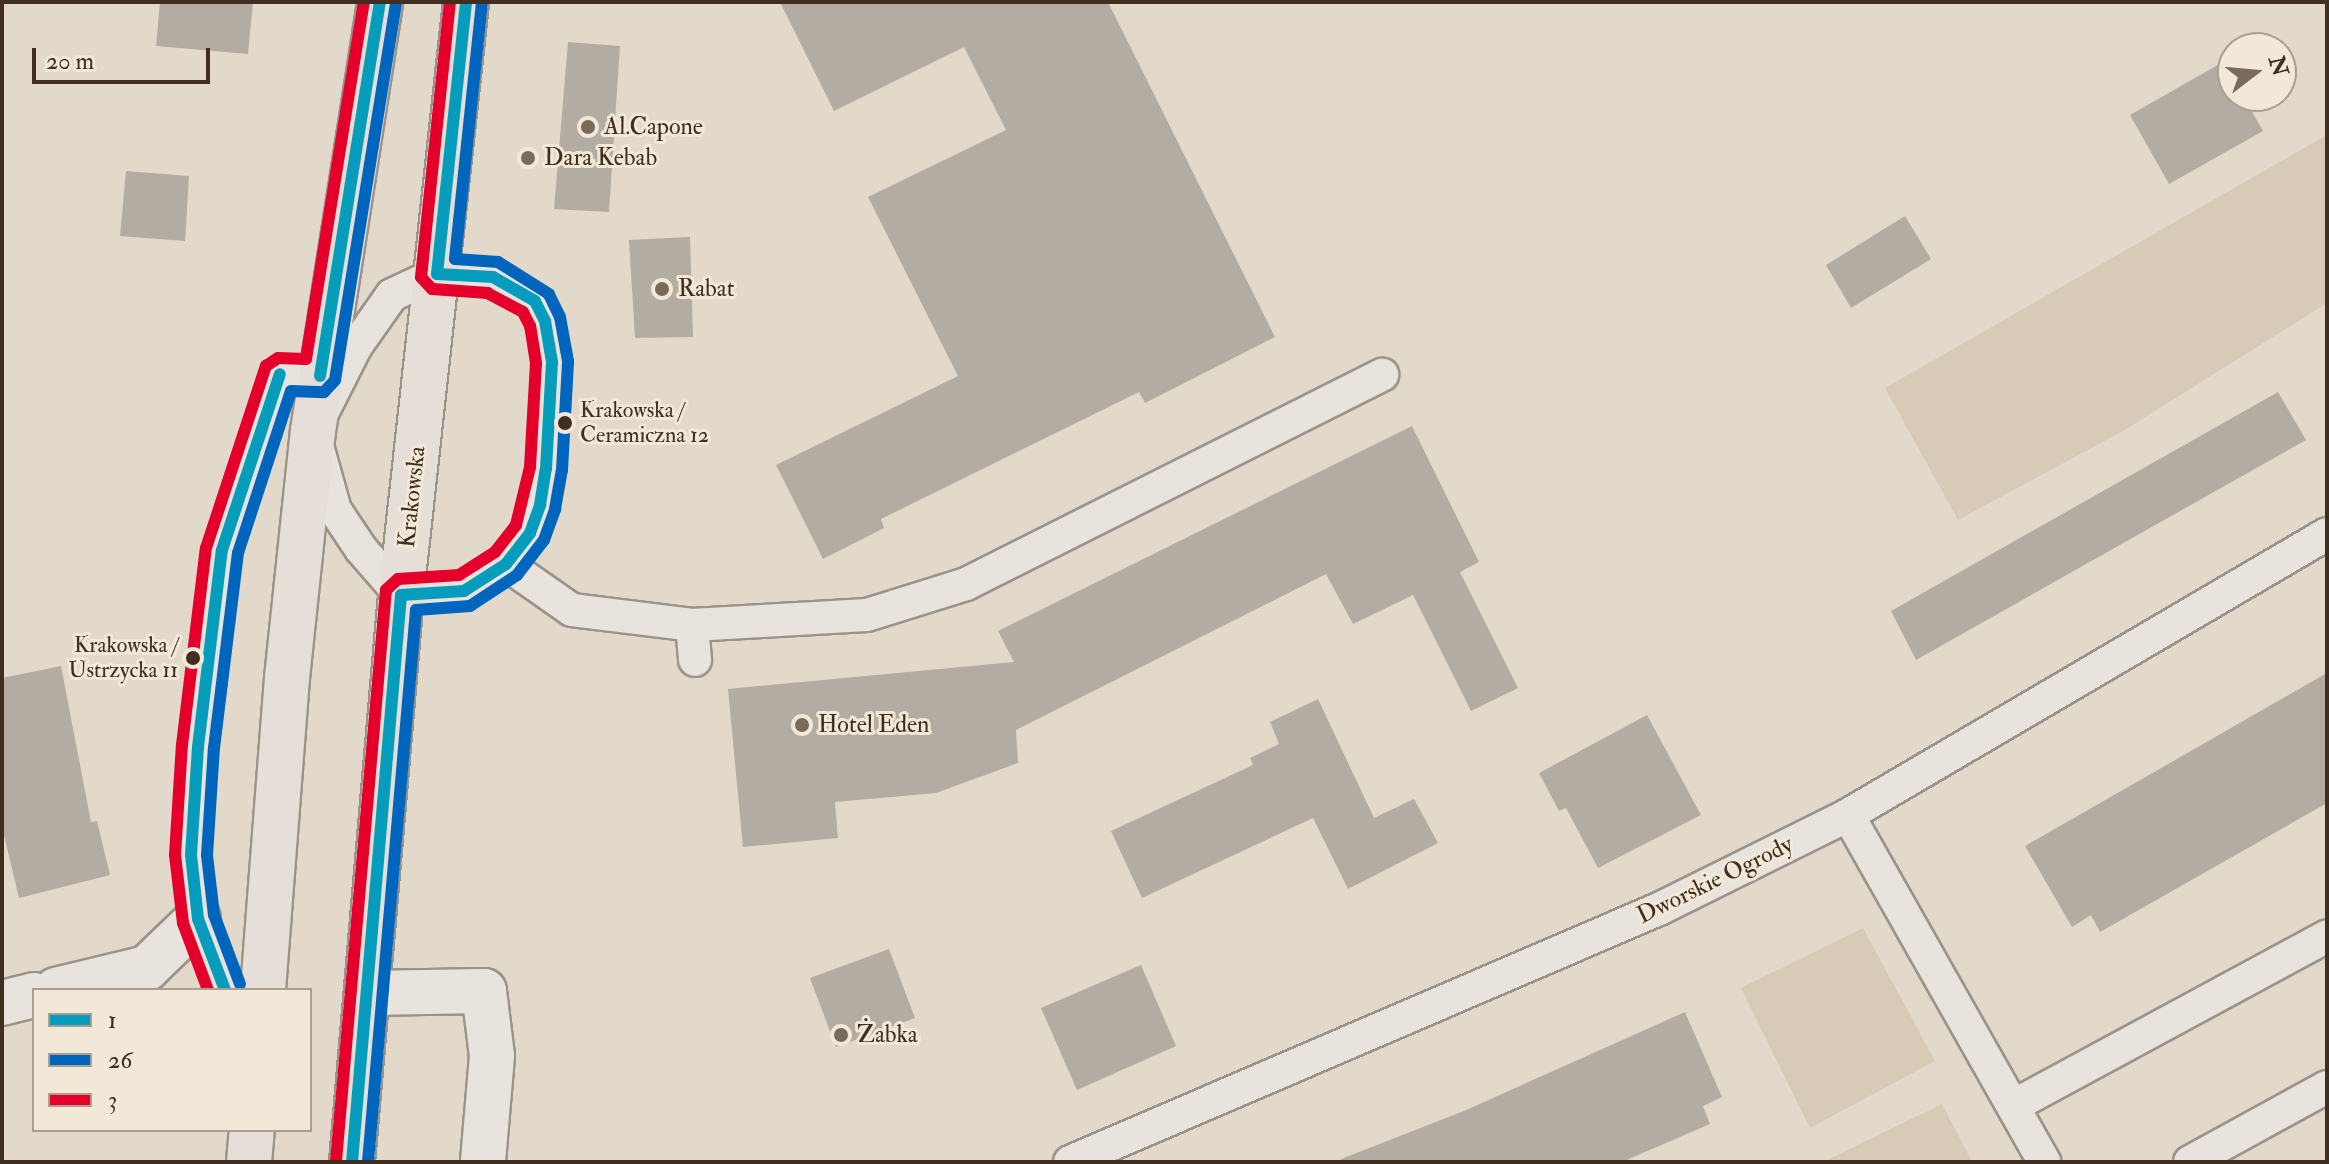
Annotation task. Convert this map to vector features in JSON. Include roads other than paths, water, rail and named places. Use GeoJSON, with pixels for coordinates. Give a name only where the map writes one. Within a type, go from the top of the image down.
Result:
{"type":"FeatureCollection","features":[{"type":"Feature","properties":{"kind":"main road"},"geometry":{"type":"LineString","coordinates":[[263,988],[287,678],[313,431],[300,375],[380,2]]}},
{"type":"Feature","properties":{"kind":"main road","name":"Krakowska"},"geometry":{"type":"LineString","coordinates":[[352,1162],[401,595],[466,2]]}},
{"type":"Feature","properties":{"kind":"main road"},"geometry":{"type":"LineString","coordinates":[[249,1162],[252,1132]]}},
{"type":"Feature","properties":{"kind":"street"},"geometry":{"type":"LineString","coordinates":[[64,988],[147,968],[198,919]]}},
{"type":"Feature","properties":{"kind":"street"},"geometry":{"type":"LineString","coordinates":[[368,993],[484,991],[492,1056],[483,1162]]}},
{"type":"Feature","properties":{"kind":"street"},"geometry":{"type":"LineString","coordinates":[[2,1003],[32,996]]}},
{"type":"Feature","properties":{"kind":"lane"},"geometry":{"type":"LineString","coordinates":[[437,274],[493,277],[535,301],[545,321],[552,362],[540,505],[530,533],[506,564],[464,591],[401,595],[361,549],[335,510],[313,431],[356,346],[392,295],[437,274]]}},
{"type":"Feature","properties":{"kind":"lane"},"geometry":{"type":"LineString","coordinates":[[224,988],[198,919],[191,855],[198,747],[222,550],[230,518],[300,375]]}},
{"type":"Feature","properties":{"kind":"lane"},"geometry":{"type":"LineString","coordinates":[[506,564],[572,610],[692,625],[867,615],[966,584],[1382,375]]}},
{"type":"Feature","properties":{"kind":"lane","name":"Dworskie Ogrody"},"geometry":{"type":"LineString","coordinates":[[1070,1162],[1659,909],[1848,815],[2327,534]]}},
{"type":"Feature","properties":{"kind":"lane"},"geometry":{"type":"LineString","coordinates":[[692,625],[695,660]]}},
{"type":"Feature","properties":{"kind":"lane"},"geometry":{"type":"LineString","coordinates":[[1848,815],[2044,1162]]}},
{"type":"Feature","properties":{"kind":"lane"},"geometry":{"type":"LineString","coordinates":[[2013,1106],[2327,936]]}},
{"type":"Feature","properties":{"kind":"lane"},"geometry":{"type":"LineString","coordinates":[[2190,1162],[2327,1087]]}},
{"type":"Feature","properties":{"kind":"place","name":"Al.Capone"},"geometry":{"type":"Point","coordinates":[588,127]}},
{"type":"Feature","properties":{"kind":"place","name":"Dara Kebab"},"geometry":{"type":"Point","coordinates":[528,158]}},
{"type":"Feature","properties":{"kind":"place","name":"Rabat"},"geometry":{"type":"Point","coordinates":[662,289]}},
{"type":"Feature","properties":{"kind":"place","name":"Krakowska / Ceramiczna 12"},"geometry":{"type":"Point","coordinates":[565,423]}},
{"type":"Feature","properties":{"kind":"place","name":"Krakowska / Ustrzycka 11"},"geometry":{"type":"Point","coordinates":[193,658]}},
{"type":"Feature","properties":{"kind":"place","name":"Hotel Eden"},"geometry":{"type":"Point","coordinates":[802,725]}},
{"type":"Feature","properties":{"kind":"place","name":"Żabka"},"geometry":{"type":"Point","coordinates":[841,1035]}}]}
